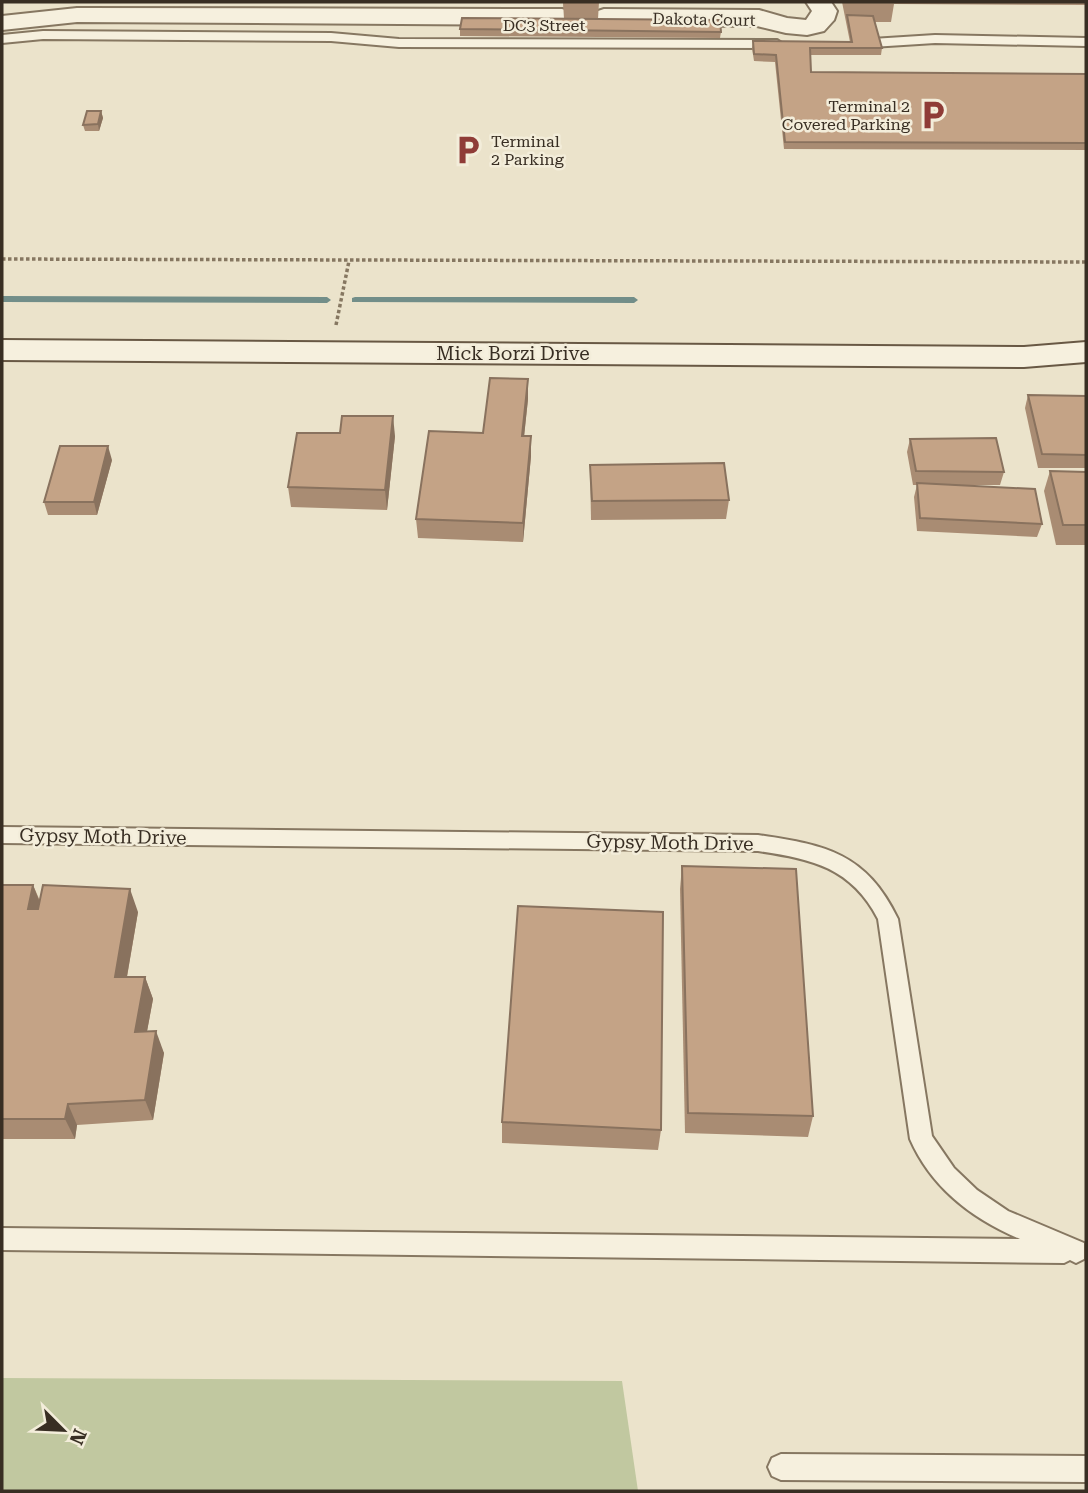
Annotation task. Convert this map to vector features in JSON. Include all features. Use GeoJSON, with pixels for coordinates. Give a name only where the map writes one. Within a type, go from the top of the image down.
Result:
{"type":"FeatureCollection","features":[{"type":"Feature","properties":{"kind":"street"},"geometry":{"type":"LineString","coordinates":[[2,7],[37,2]]}},
{"type":"Feature","properties":{"kind":"street"},"geometry":{"type":"LineString","coordinates":[[2,23],[77,15],[563,10],[270,2]]}},
{"type":"Feature","properties":{"kind":"street","name":"Dakota Court"},"geometry":{"type":"LineString","coordinates":[[763,2],[605,11],[759,19],[783,27],[800,28],[820,22],[825,11],[818,2]]}},
{"type":"Feature","properties":{"kind":"street","name":"Mick Borzi Drive"},"geometry":{"type":"LineString","coordinates":[[2,350],[1024,356],[1086,352]]}},
{"type":"Feature","properties":{"kind":"street","name":"Mick Borzi Drive"},"geometry":{"type":"LineString","coordinates":[[1024,356],[1086,362]]}},
{"type":"Feature","properties":{"kind":"lane","name":"DC3 Street"},"geometry":{"type":"LineString","coordinates":[[2,39],[43,35],[331,37],[399,43],[792,44]]}},
{"type":"Feature","properties":{"kind":"lane"},"geometry":{"type":"LineString","coordinates":[[845,44],[935,39],[1086,41]]}},
{"type":"Feature","properties":{"kind":"lane","name":"Gypsy Moth Drive"},"geometry":{"type":"LineString","coordinates":[[2,835],[758,843],[816,853],[838,862],[879,895],[888,919],[921,1139],[940,1167],[969,1198],[1000,1219],[1081,1251]]}},
{"type":"Feature","properties":{"kind":"lane","name":"Gypsy Moth Drive"},"geometry":{"type":"LineString","coordinates":[[2,1239],[1081,1251]]}},
{"type":"Feature","properties":{"kind":"lane"},"geometry":{"type":"LineString","coordinates":[[781,1467],[1086,1469]]}},
{"type":"Feature","properties":{"kind":"path"},"geometry":{"type":"LineString","coordinates":[[2,259],[1085,262]]}},
{"type":"Feature","properties":{"kind":"path"},"geometry":{"type":"LineString","coordinates":[[330,352],[349,261]]}},
{"type":"Feature","properties":{"kind":"green space"},"geometry":{"type":"Polygon","coordinates":[[[2,1378],[622,1381],[638,1491],[2,1491],[2,1378]]]}},
{"type":"Feature","properties":{"kind":"building","name":"Terminal 2 Covered Parking"},"geometry":{"type":"Polygon","coordinates":[[[847,15],[873,16],[882,48],[810,48],[811,72],[1086,74],[1086,143],[785,142],[776,55],[754,54],[753,41],[852,42],[847,15]]]}},
{"type":"Feature","properties":{"kind":"building"},"geometry":{"type":"Polygon","coordinates":[[[462,18],[720,20],[721,32],[460,29],[462,18]]]}},
{"type":"Feature","properties":{"kind":"building"},"geometry":{"type":"Polygon","coordinates":[[[87,111],[101,111],[98,124],[83,125],[87,111]]]}},
{"type":"Feature","properties":{"kind":"building"},"geometry":{"type":"Polygon","coordinates":[[[490,378],[528,379],[522,436],[531,436],[523,523],[416,519],[429,431],[483,433],[490,378]]]}},
{"type":"Feature","properties":{"kind":"building"},"geometry":{"type":"Polygon","coordinates":[[[1028,395],[1086,396],[1086,455],[1042,454],[1028,395]]]}},
{"type":"Feature","properties":{"kind":"building"},"geometry":{"type":"Polygon","coordinates":[[[342,416],[393,416],[385,490],[288,487],[297,433],[340,433],[342,416]]]}},
{"type":"Feature","properties":{"kind":"building"},"geometry":{"type":"Polygon","coordinates":[[[996,438],[1004,472],[916,471],[910,439],[996,438]]]}},
{"type":"Feature","properties":{"kind":"building"},"geometry":{"type":"Polygon","coordinates":[[[60,446],[108,446],[94,502],[44,502],[60,446]]]}},
{"type":"Feature","properties":{"kind":"building"},"geometry":{"type":"Polygon","coordinates":[[[724,463],[729,500],[592,501],[590,465],[724,463]]]}},
{"type":"Feature","properties":{"kind":"building"},"geometry":{"type":"Polygon","coordinates":[[[1050,471],[1086,472],[1086,525],[1063,525],[1050,471]]]}},
{"type":"Feature","properties":{"kind":"building"},"geometry":{"type":"Polygon","coordinates":[[[917,483],[1035,489],[1042,524],[920,518],[917,483]]]}},
{"type":"Feature","properties":{"kind":"building"},"geometry":{"type":"Polygon","coordinates":[[[682,866],[796,869],[813,1116],[688,1113],[682,866]]]}},
{"type":"Feature","properties":{"kind":"building"},"geometry":{"type":"Polygon","coordinates":[[[2,885],[33,885],[28,909],[38,909],[43,885],[130,889],[115,977],[145,977],[135,1032],[156,1031],[145,1100],[68,1104],[65,1119],[2,1119],[2,885]]]}},
{"type":"Feature","properties":{"kind":"building"},"geometry":{"type":"Polygon","coordinates":[[[518,906],[663,912],[661,1130],[502,1122],[518,906]]]}},
{"type":"Feature","properties":{"kind":"waterway"},"geometry":{"type":"LineString","coordinates":[[2,299],[327,300]]}},
{"type":"Feature","properties":{"kind":"waterway"},"geometry":{"type":"LineString","coordinates":[[355,300],[634,300]]}},
{"type":"Feature","properties":{"kind":"tunnel"},"geometry":{"type":"LineString","coordinates":[[563,3],[605,4]]}},
{"type":"Feature","properties":{"kind":"place","name":"Terminal 2 Covered Parking"},"geometry":{"type":"Point","coordinates":[933,115]}},
{"type":"Feature","properties":{"kind":"place","name":"Terminal 2 Parking"},"geometry":{"type":"Point","coordinates":[468,150]}}]}
